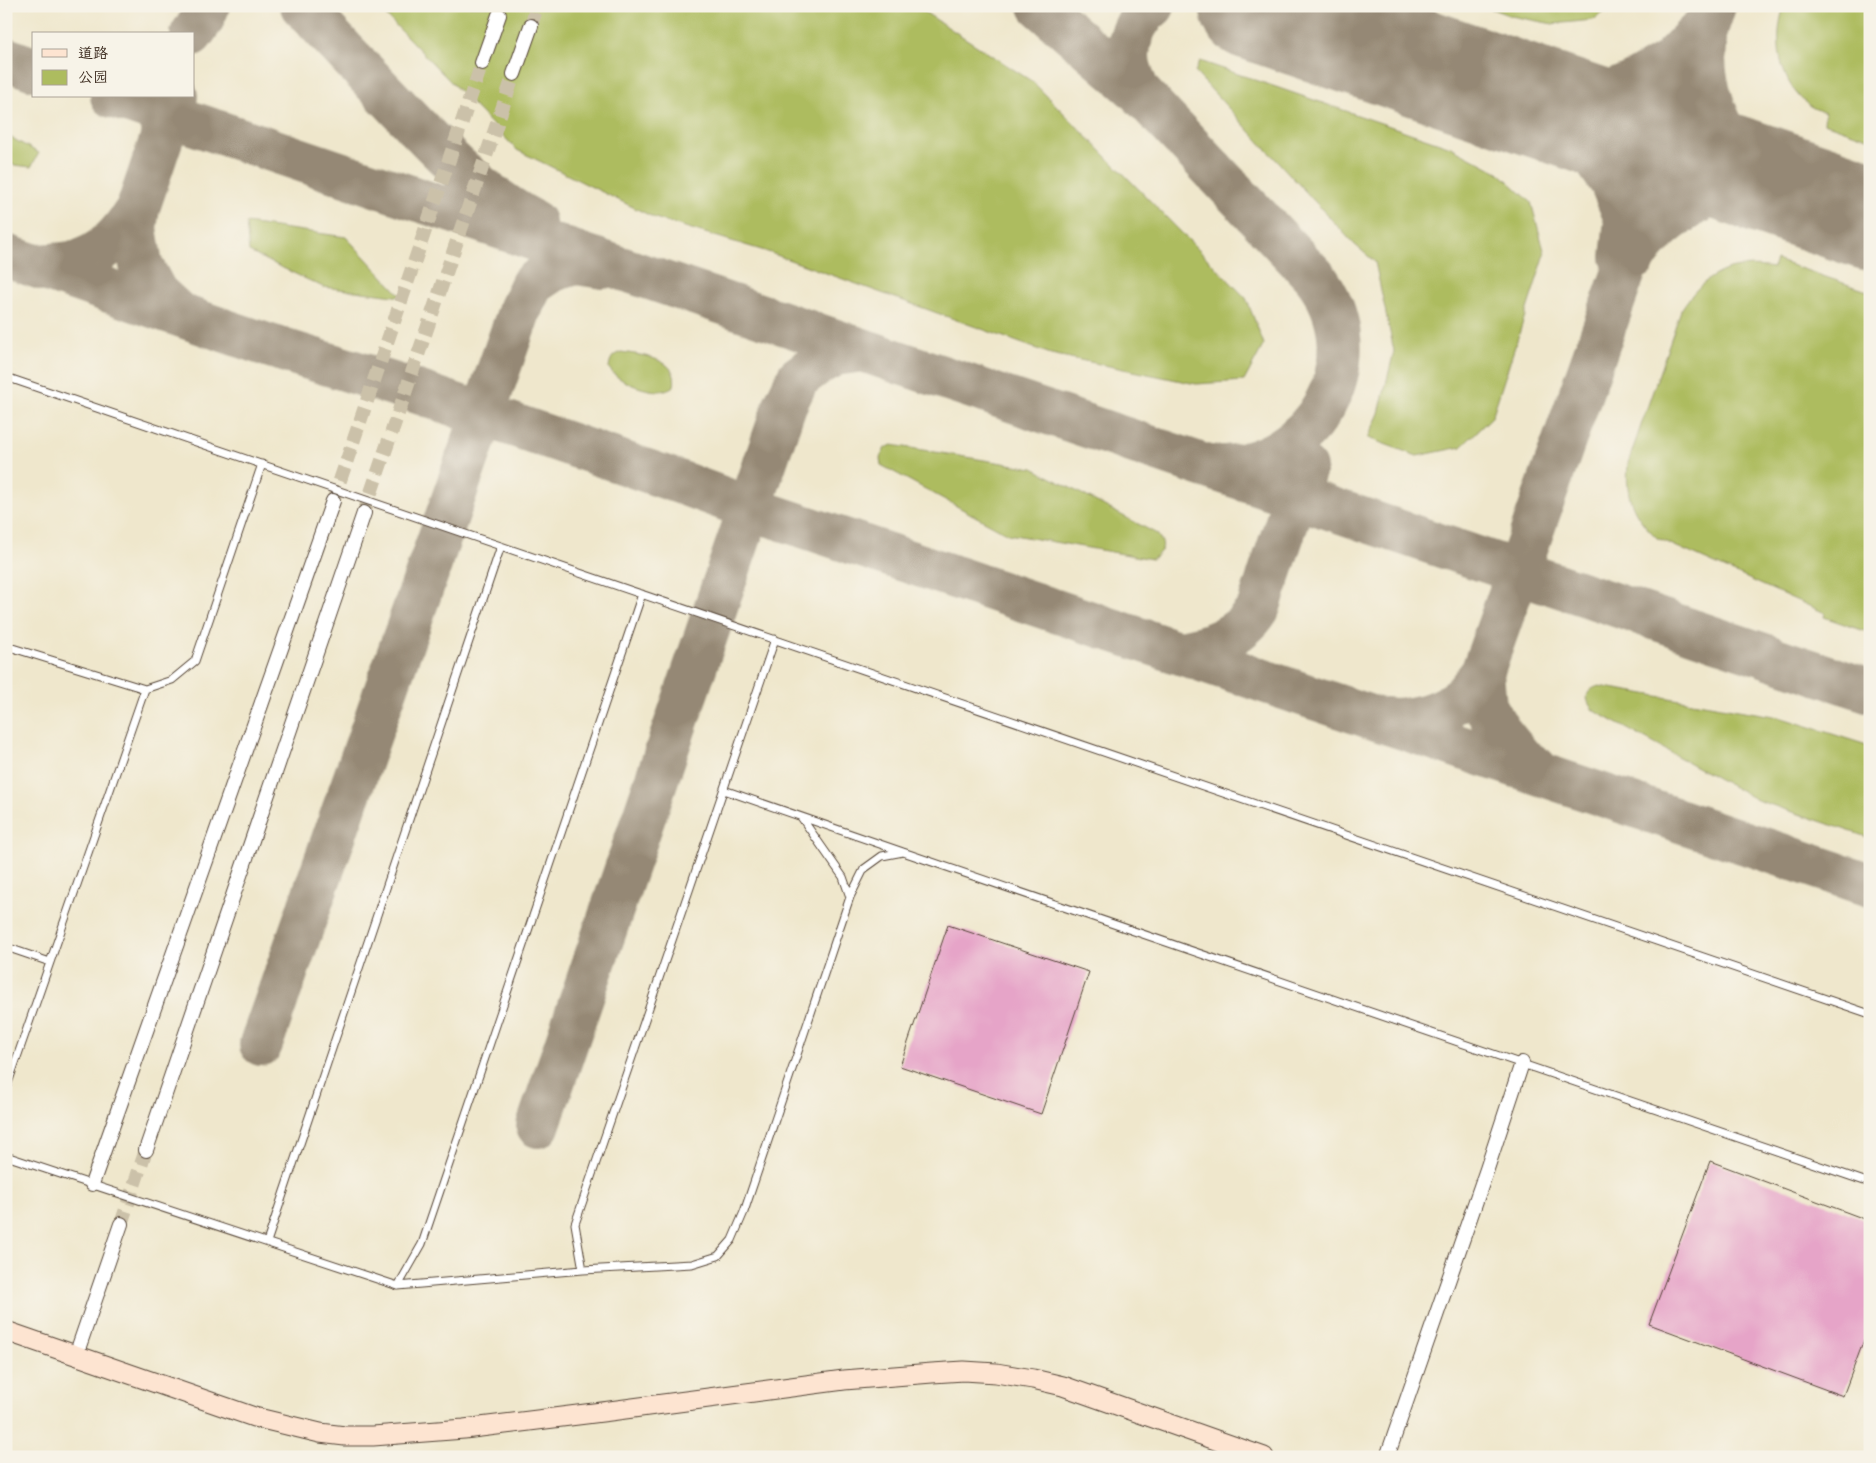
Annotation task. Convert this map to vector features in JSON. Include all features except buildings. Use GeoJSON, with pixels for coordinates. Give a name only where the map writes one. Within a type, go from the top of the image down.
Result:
{"type":"FeatureCollection","features":[{"type":"Feature","properties":{"kind":"street"},"geometry":{"type":"LineString","coordinates":[[482,63],[499,15]]}},
{"type":"Feature","properties":{"kind":"street"},"geometry":{"type":"LineString","coordinates":[[514,74],[531,26]]}},
{"type":"Feature","properties":{"kind":"street"},"geometry":{"type":"LineString","coordinates":[[92,1184],[333,501]]}},
{"type":"Feature","properties":{"kind":"street"},"geometry":{"type":"LineString","coordinates":[[146,1150],[364,513]]}},
{"type":"Feature","properties":{"kind":"street"},"geometry":{"type":"LineString","coordinates":[[1387,1457],[1522,1064]]}},
{"type":"Feature","properties":{"kind":"street"},"geometry":{"type":"LineString","coordinates":[[76,1355],[121,1224]]}},
{"type":"Feature","properties":{"kind":"street"},"geometry":{"type":"LineString","coordinates":[[6,1331],[254,1417],[290,1427],[344,1436],[401,1435],[610,1411],[844,1380],[964,1371],[996,1373],[1063,1386],[1264,1457]]}},
{"type":"Feature","properties":{"kind":"lane"},"geometry":{"type":"LineString","coordinates":[[6,377],[1870,1014]]}},
{"type":"Feature","properties":{"kind":"lane"},"geometry":{"type":"LineString","coordinates":[[6,646],[145,689],[172,680],[195,661],[262,464]]}},
{"type":"Feature","properties":{"kind":"lane"},"geometry":{"type":"LineString","coordinates":[[267,1242],[501,546]]}},
{"type":"Feature","properties":{"kind":"lane"},"geometry":{"type":"LineString","coordinates":[[398,1286],[422,1244],[642,594]]}},
{"type":"Feature","properties":{"kind":"lane"},"geometry":{"type":"LineString","coordinates":[[583,1270],[575,1224],[775,640]]}},
{"type":"Feature","properties":{"kind":"lane"},"geometry":{"type":"LineString","coordinates":[[6,1089],[145,689]]}},
{"type":"Feature","properties":{"kind":"lane"},"geometry":{"type":"LineString","coordinates":[[724,790],[1870,1183]]}},
{"type":"Feature","properties":{"kind":"lane"},"geometry":{"type":"LineString","coordinates":[[800,816],[843,877],[850,897]]}},
{"type":"Feature","properties":{"kind":"lane"},"geometry":{"type":"LineString","coordinates":[[6,1156],[398,1286],[583,1270],[692,1264],[718,1256],[732,1240],[744,1212],[850,897],[864,869],[882,856],[903,852]]}},
{"type":"Feature","properties":{"kind":"lane"},"geometry":{"type":"LineString","coordinates":[[6,947],[50,962]]}},
{"type":"Feature","properties":{"kind":"green space"},"geometry":{"type":"Polygon","coordinates":[[[377,6],[915,6],[1033,82],[1246,298],[1264,344],[1244,381],[1196,384],[1051,354],[765,251],[655,218],[517,150],[377,6]]]}},
{"type":"Feature","properties":{"kind":"green space"},"geometry":{"type":"Polygon","coordinates":[[[1484,6],[1613,6],[1593,20],[1553,24],[1511,16],[1484,6]]]}},
{"type":"Feature","properties":{"kind":"green space"},"geometry":{"type":"Polygon","coordinates":[[[1784,6],[1870,6],[1870,139],[1824,123],[1825,113],[1807,104],[1797,94],[1784,71],[1779,46],[1779,32],[1784,6]]]}},
{"type":"Feature","properties":{"kind":"green space"},"geometry":{"type":"Polygon","coordinates":[[[1200,61],[1451,147],[1498,172],[1531,202],[1545,254],[1492,417],[1461,447],[1417,456],[1368,438],[1379,413],[1394,351],[1375,262],[1354,244],[1195,72],[1200,61]]]}},
{"type":"Feature","properties":{"kind":"green space"},"geometry":{"type":"Polygon","coordinates":[[[6,135],[39,153],[31,167],[6,164],[6,135]]]}},
{"type":"Feature","properties":{"kind":"green space"},"geometry":{"type":"Polygon","coordinates":[[[246,223],[346,237],[402,297],[323,287],[249,252],[246,223]]]}},
{"type":"Feature","properties":{"kind":"green space"},"geometry":{"type":"Polygon","coordinates":[[[1776,260],[1870,292],[1870,633],[1824,617],[1825,613],[1657,538],[1641,521],[1629,495],[1628,463],[1681,310],[1699,287],[1720,273],[1744,267],[1773,268],[1776,260]]]}},
{"type":"Feature","properties":{"kind":"green space"},"geometry":{"type":"Polygon","coordinates":[[[621,352],[648,357],[665,364],[671,369],[674,377],[674,386],[663,391],[653,391],[624,381],[609,368],[615,354],[621,352]]]}},
{"type":"Feature","properties":{"kind":"green space"},"geometry":{"type":"Polygon","coordinates":[[[892,445],[1033,468],[1157,534],[1162,542],[1162,548],[1152,559],[1008,534],[881,465],[880,458],[885,448],[892,445]]]}},
{"type":"Feature","properties":{"kind":"green space"},"geometry":{"type":"Polygon","coordinates":[[[1599,686],[1779,717],[1870,746],[1870,838],[1757,800],[1593,710],[1588,702],[1587,695],[1591,690],[1599,686]]]}},
{"type":"Feature","properties":{"kind":"taxiway"},"geometry":{"type":"LineString","coordinates":[[193,32],[202,20],[208,6]]}},
{"type":"Feature","properties":{"kind":"taxiway"},"geometry":{"type":"LineString","coordinates":[[302,6],[460,170],[514,211],[534,222]]}},
{"type":"Feature","properties":{"kind":"taxiway"},"geometry":{"type":"LineString","coordinates":[[1040,6],[1138,91],[1314,276],[1332,308],[1339,340],[1337,373],[1325,403],[1306,429],[1280,450],[1249,463],[1213,467]]}},
{"type":"Feature","properties":{"kind":"taxiway"},"geometry":{"type":"LineString","coordinates":[[1138,91],[1129,65],[1130,41],[1136,25],[1153,6]]}},
{"type":"Feature","properties":{"kind":"taxiway"},"geometry":{"type":"LineString","coordinates":[[1482,673],[1668,147],[1714,6]]}},
{"type":"Feature","properties":{"kind":"taxiway"},"geometry":{"type":"LineString","coordinates":[[1530,100],[1569,103],[1601,97],[1639,80],[1668,63],[1706,24]]}},
{"type":"Feature","properties":{"kind":"taxiway"},"geometry":{"type":"LineString","coordinates":[[1705,47],[1704,61],[1709,91],[1720,122],[1728,137],[1745,160],[1758,171],[1783,186]]}},
{"type":"Feature","properties":{"kind":"taxiway"},"geometry":{"type":"LineString","coordinates":[[6,59],[32,68]]}},
{"type":"Feature","properties":{"kind":"taxiway"},"geometry":{"type":"LineString","coordinates":[[118,98],[1870,691]]}},
{"type":"Feature","properties":{"kind":"taxiway"},"geometry":{"type":"LineString","coordinates":[[138,208],[175,98]]}},
{"type":"Feature","properties":{"kind":"taxiway"},"geometry":{"type":"LineString","coordinates":[[1530,100],[1561,119],[1577,133],[1611,182],[1626,219],[1622,257]]}},
{"type":"Feature","properties":{"kind":"taxiway"},"geometry":{"type":"LineString","coordinates":[[1635,258],[1644,245],[1669,221],[1700,200],[1717,193],[1748,185],[1783,186]]}},
{"type":"Feature","properties":{"kind":"taxiway"},"geometry":{"type":"LineString","coordinates":[[36,266],[71,263],[92,256],[102,250],[118,235],[138,208],[135,228],[141,265],[156,293],[180,315]]}},
{"type":"Feature","properties":{"kind":"taxiway"},"geometry":{"type":"LineString","coordinates":[[6,256],[267,345],[409,389],[749,508],[1870,885]]}},
{"type":"Feature","properties":{"kind":"taxiway"},"geometry":{"type":"LineString","coordinates":[[261,1044],[519,312],[532,284],[553,270],[576,263],[603,267]]}},
{"type":"Feature","properties":{"kind":"taxiway"},"geometry":{"type":"LineString","coordinates":[[538,1126],[785,405],[798,378],[817,364],[835,354],[863,350]]}},
{"type":"Feature","properties":{"kind":"taxiway"},"geometry":{"type":"LineString","coordinates":[[1176,652],[1199,648],[1222,640],[1251,619],[1258,609],[1305,468]]}},
{"type":"Feature","properties":{"kind":"taxiway"},"geometry":{"type":"LineString","coordinates":[[1386,719],[1417,718],[1437,712],[1456,702],[1469,690],[1482,673],[1485,706],[1499,731],[1521,758],[1536,768]]}},
{"type":"Feature","properties":{"kind":"runway"},"geometry":{"type":"LineString","coordinates":[[1254,6],[1870,216]]}},
{"type":"Feature","properties":{"kind":"tunnel"},"geometry":{"type":"LineString","coordinates":[[531,26],[537,6]]}},
{"type":"Feature","properties":{"kind":"tunnel"},"geometry":{"type":"LineString","coordinates":[[333,501],[482,63]]}},
{"type":"Feature","properties":{"kind":"tunnel"},"geometry":{"type":"LineString","coordinates":[[364,513],[514,74]]}},
{"type":"Feature","properties":{"kind":"tunnel"},"geometry":{"type":"LineString","coordinates":[[121,1224],[146,1150]]}}]}
